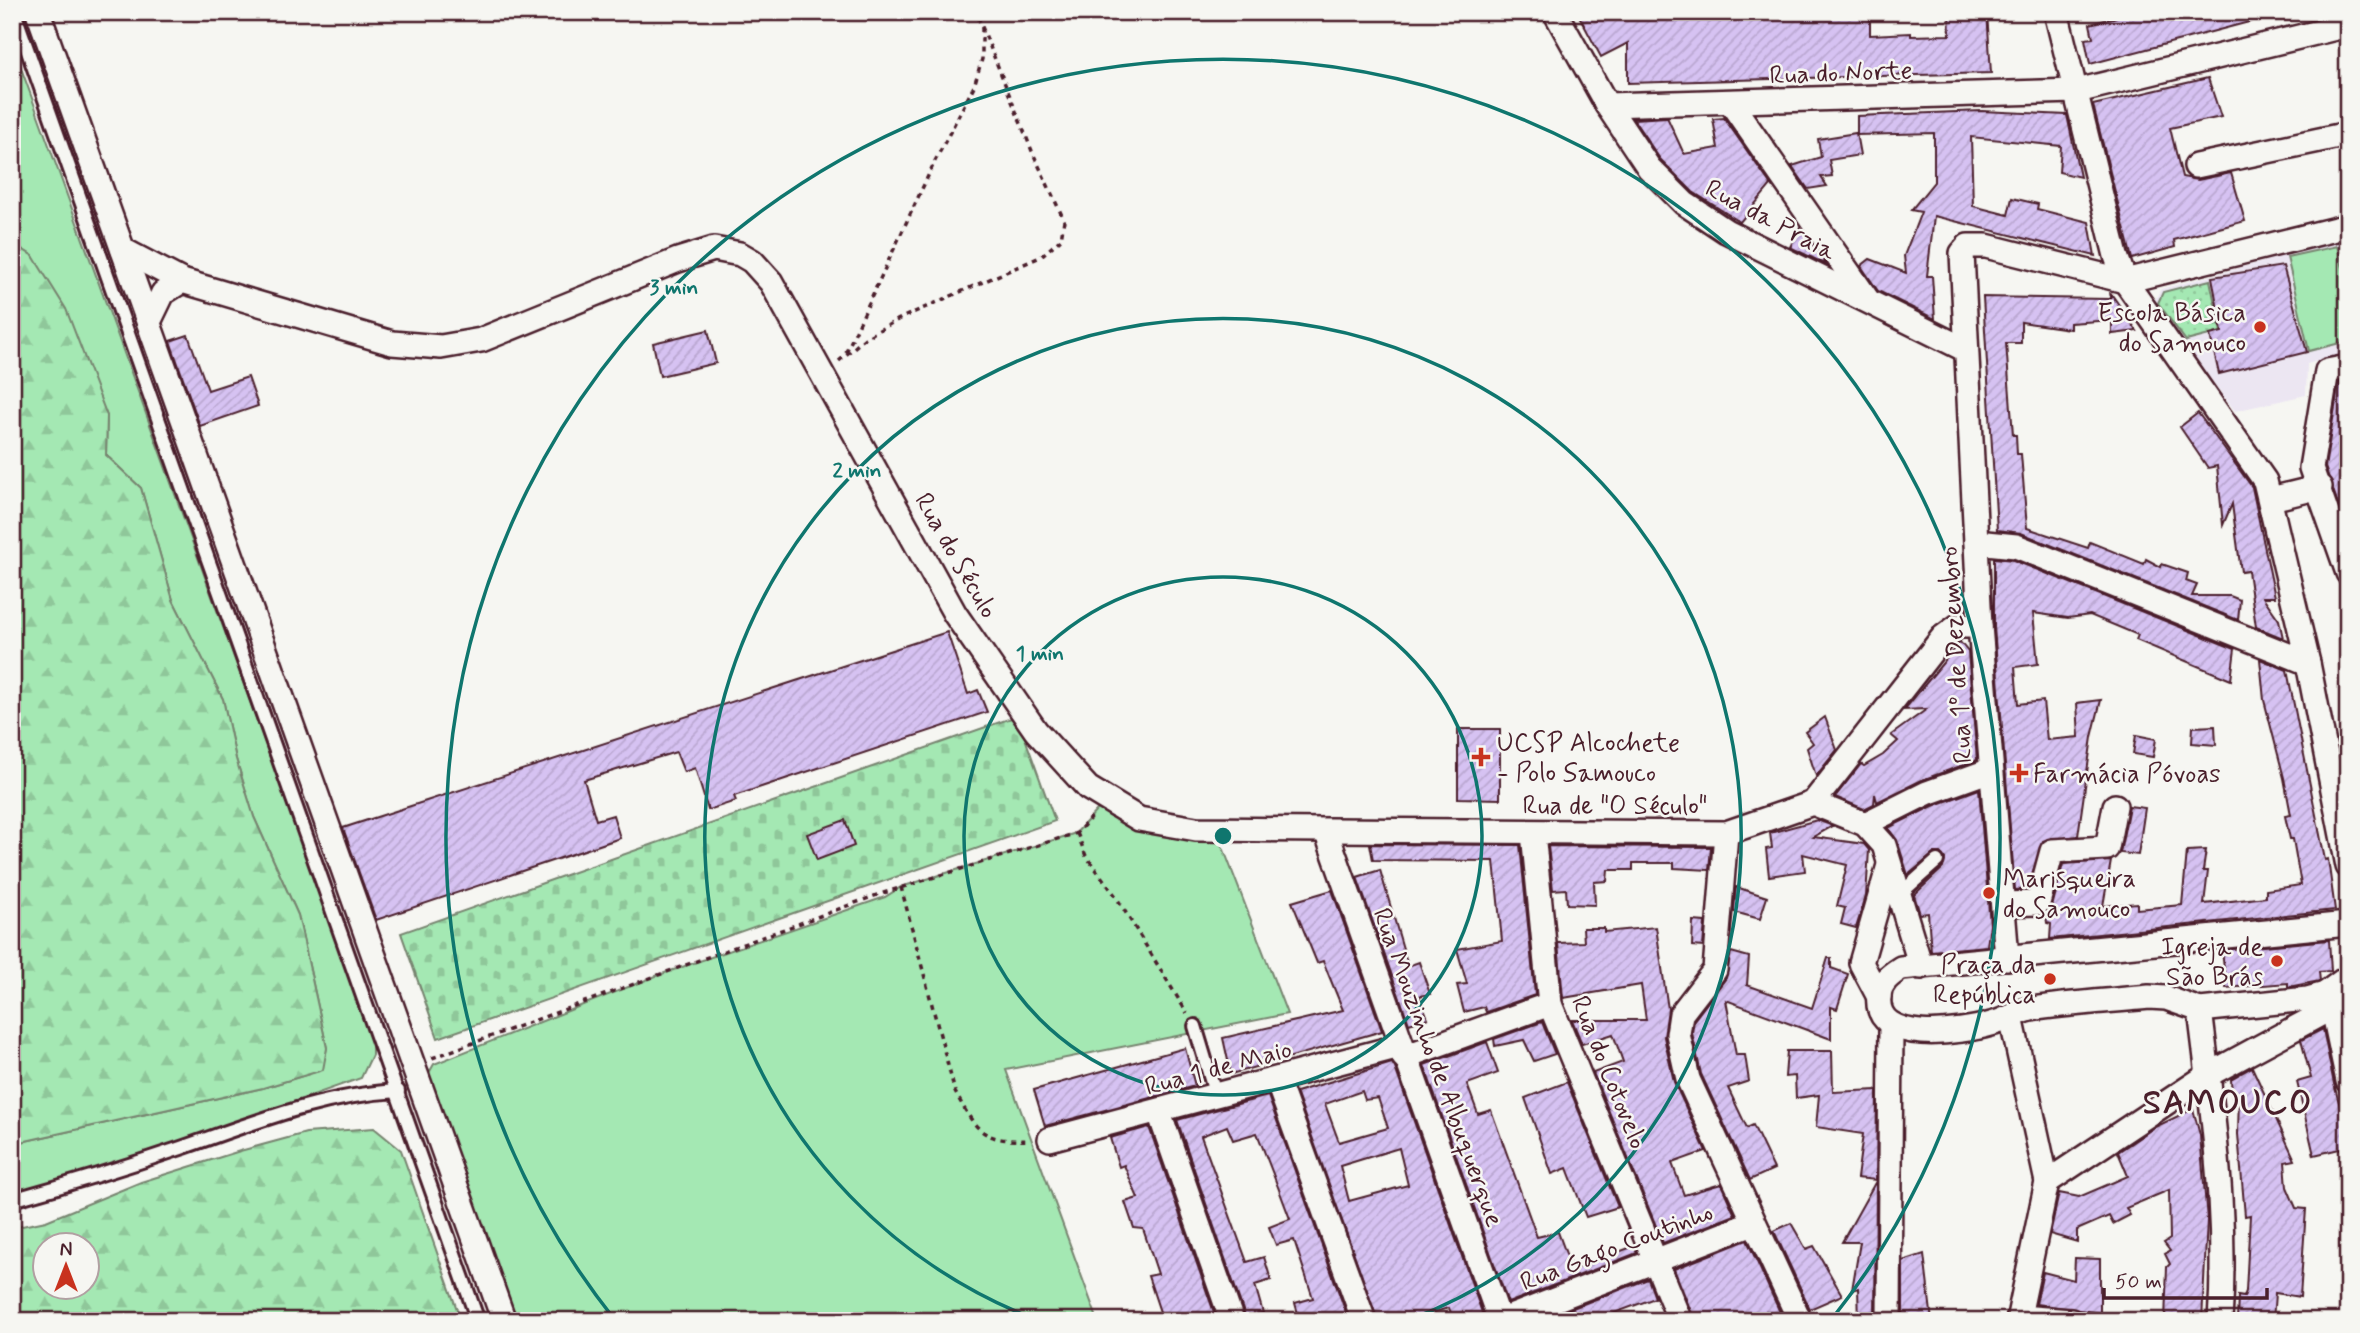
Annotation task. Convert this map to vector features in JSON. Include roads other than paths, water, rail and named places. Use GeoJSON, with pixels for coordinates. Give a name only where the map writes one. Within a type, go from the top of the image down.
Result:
{"type":"FeatureCollection","features":[{"type":"Feature","properties":{"kind":"street"},"geometry":{"type":"LineString","coordinates":[[38,12],[504,1321]]}},
{"type":"Feature","properties":{"kind":"street","name":"Rua da Praia"},"geometry":{"type":"LineString","coordinates":[[1555,12],[1607,105],[1649,168],[1684,203],[1726,231],[1964,349]]}},
{"type":"Feature","properties":{"kind":"street"},"geometry":{"type":"LineString","coordinates":[[2056,12],[2116,256],[2125,281],[2265,481],[2308,663],[2348,866]]}},
{"type":"Feature","properties":{"kind":"street","name":"Rua do Norte"},"geometry":{"type":"LineString","coordinates":[[1607,105],[2077,92],[2348,25]]}},
{"type":"Feature","properties":{"kind":"street"},"geometry":{"type":"LineString","coordinates":[[1731,103],[1868,301]]}},
{"type":"Feature","properties":{"kind":"street"},"geometry":{"type":"LineString","coordinates":[[2196,166],[2348,134]]}},
{"type":"Feature","properties":{"kind":"street"},"geometry":{"type":"LineString","coordinates":[[2125,281],[2348,226]]}},
{"type":"Feature","properties":{"kind":"street","name":"Rua 1º de Dezembro"},"geometry":{"type":"LineString","coordinates":[[2007,958],[1979,626],[1964,349],[1962,253],[1968,246],[1986,246],[2125,281]]}},
{"type":"Feature","properties":{"kind":"street","name":"Rua do Século"},"geometry":{"type":"LineString","coordinates":[[123,250],[182,281],[391,343],[440,347],[481,340],[678,260],[715,249],[727,250],[752,261],[763,270],[825,375],[956,614],[1036,731],[1088,788],[1139,819],[1196,829],[1326,831]]}},
{"type":"Feature","properties":{"kind":"street"},"geometry":{"type":"LineString","coordinates":[[149,322],[163,293],[182,281]]}},
{"type":"Feature","properties":{"kind":"street"},"geometry":{"type":"LineString","coordinates":[[2337,369],[2311,468],[2320,487],[2348,573]]}},
{"type":"Feature","properties":{"kind":"street"},"geometry":{"type":"LineString","coordinates":[[2271,499],[2320,487]]}},
{"type":"Feature","properties":{"kind":"street"},"geometry":{"type":"LineString","coordinates":[[1976,542],[2015,547],[2308,663]]}},
{"type":"Feature","properties":{"kind":"street"},"geometry":{"type":"LineString","coordinates":[[1921,967],[1884,845],[1865,824],[1813,803],[1943,637],[1958,626],[1979,626]]}},
{"type":"Feature","properties":{"kind":"street"},"geometry":{"type":"LineString","coordinates":[[1865,824],[1927,793],[1991,770]]}},
{"type":"Feature","properties":{"kind":"street","name":"Rua de \"O Século\""},"geometry":{"type":"LineString","coordinates":[[1326,831],[1726,833],[1813,803]]}},
{"type":"Feature","properties":{"kind":"street"},"geometry":{"type":"LineString","coordinates":[[2003,904],[2038,903],[2052,850],[2107,848],[2115,806]]}},
{"type":"Feature","properties":{"kind":"street","name":"Rua Mouzinho de Albuquerque"},"geometry":{"type":"LineString","coordinates":[[1326,831],[1402,1052],[1500,1321]]}},
{"type":"Feature","properties":{"kind":"street","name":"Rua do Cotovelo"},"geometry":{"type":"LineString","coordinates":[[1533,832],[1550,1004],[1680,1321]]}},
{"type":"Feature","properties":{"kind":"street"},"geometry":{"type":"LineString","coordinates":[[1726,833],[1714,970],[1681,1014],[1678,1034],[1688,1079],[1800,1321]]}},
{"type":"Feature","properties":{"kind":"street"},"geometry":{"type":"LineString","coordinates":[[1889,865],[1861,963],[1879,997],[1884,1016],[1891,1026],[1901,1031],[1918,1033],[1990,1025],[2028,1010],[2149,997],[2166,998],[2200,1010],[2307,999],[2347,981]]}},
{"type":"Feature","properties":{"kind":"street"},"geometry":{"type":"LineString","coordinates":[[1879,997],[1889,975],[1901,968],[2348,923]]}},
{"type":"Feature","properties":{"kind":"street"},"geometry":{"type":"LineString","coordinates":[[2047,1182],[2208,1075],[2319,1015],[2325,993]]}},
{"type":"Feature","properties":{"kind":"street"},"geometry":{"type":"LineString","coordinates":[[2325,993],[2334,1014],[2348,1080]]}},
{"type":"Feature","properties":{"kind":"street","name":"Rua 1 de Maio"},"geometry":{"type":"LineString","coordinates":[[1050,1139],[1277,1080],[1402,1052],[1550,1004]]}},
{"type":"Feature","properties":{"kind":"street"},"geometry":{"type":"LineString","coordinates":[[2200,1010],[2220,1173],[2223,1278],[2220,1321]]}},
{"type":"Feature","properties":{"kind":"street"},"geometry":{"type":"LineString","coordinates":[[2011,1017],[2047,1182],[2019,1319],[2071,1321]]}},
{"type":"Feature","properties":{"kind":"street"},"geometry":{"type":"LineString","coordinates":[[1889,1321],[1891,1026]]}},
{"type":"Feature","properties":{"kind":"street"},"geometry":{"type":"LineString","coordinates":[[1277,1080],[1364,1321]]}},
{"type":"Feature","properties":{"kind":"street"},"geometry":{"type":"LineString","coordinates":[[1159,1112],[1232,1321]]}},
{"type":"Feature","properties":{"kind":"street","name":"Rua Gago Coutinho"},"geometry":{"type":"LineString","coordinates":[[1500,1321],[1753,1223]]}},
{"type":"Feature","properties":{"kind":"lane"},"geometry":{"type":"LineString","coordinates":[[14,12],[478,1321]]}},
{"type":"Feature","properties":{"kind":"lane"},"geometry":{"type":"LineString","coordinates":[[1900,894],[1937,861]]}},
{"type":"Feature","properties":{"kind":"lane"},"geometry":{"type":"LineString","coordinates":[[1195,1026],[1216,1096]]}},
{"type":"Feature","properties":{"kind":"lane"},"geometry":{"type":"LineString","coordinates":[[12,1200],[99,1177],[295,1107],[363,1093],[398,1091]]}},
{"type":"Feature","properties":{"kind":"place","name":"Escola Básica do Samouco"},"geometry":{"type":"Point","coordinates":[2260,327]}},
{"type":"Feature","properties":{"kind":"place","name":"UCSP Alcochete - Polo Samouco"},"geometry":{"type":"Point","coordinates":[1481,757]}},
{"type":"Feature","properties":{"kind":"place","name":"Farmácia Póvoas"},"geometry":{"type":"Point","coordinates":[2019,773]}},
{"type":"Feature","properties":{"kind":"place","name":"Marisqueira do Samouco"},"geometry":{"type":"Point","coordinates":[1989,893]}},
{"type":"Feature","properties":{"kind":"place","name":"Igreja de São Brás"},"geometry":{"type":"Point","coordinates":[2277,961]}},
{"type":"Feature","properties":{"kind":"place","name":"Praça da República"},"geometry":{"type":"Point","coordinates":[2050,979]}},
{"type":"Feature","properties":{"kind":"district","name":"SAMOUCO"},"geometry":{"type":"Point","coordinates":[2228,1101]}}]}
